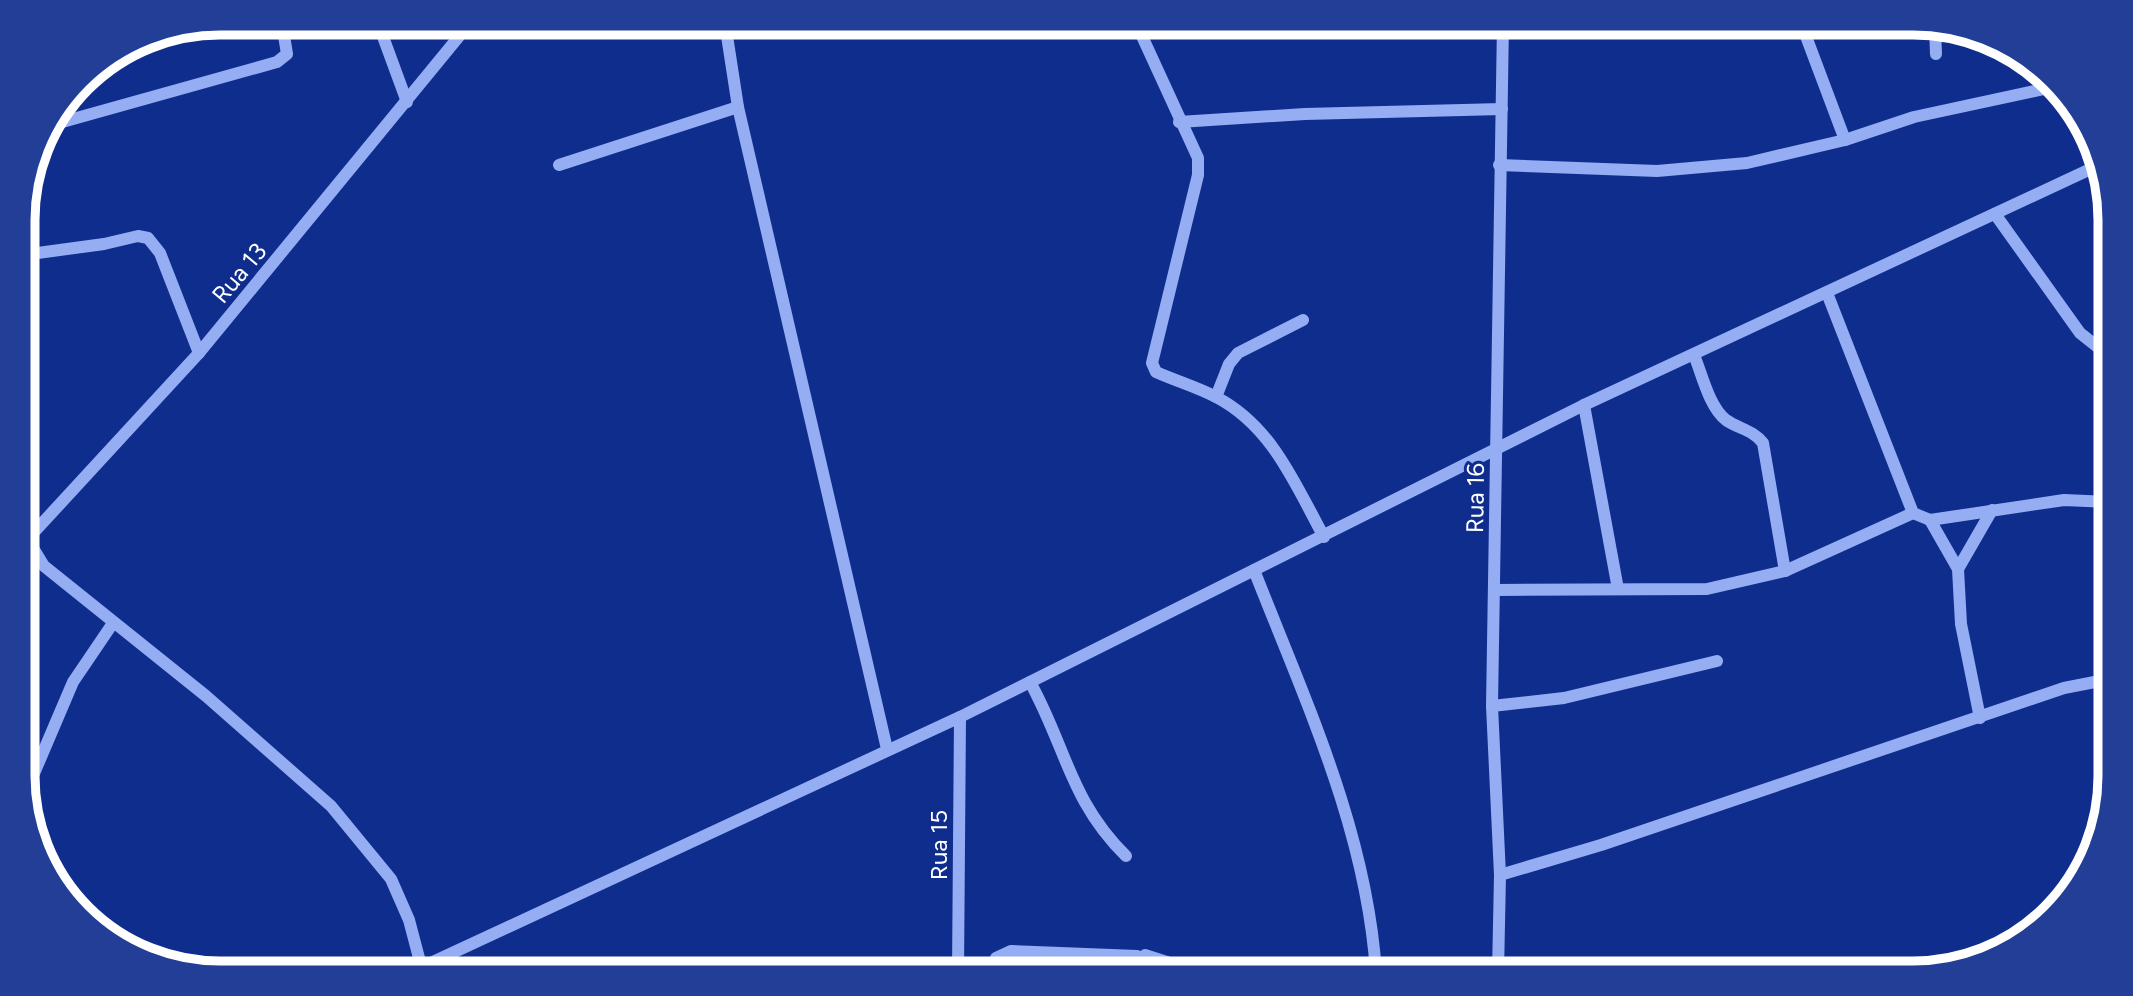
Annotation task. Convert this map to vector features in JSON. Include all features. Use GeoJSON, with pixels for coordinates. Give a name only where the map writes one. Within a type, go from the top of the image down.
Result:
{"type":"FeatureCollection","features":[{"type":"Feature","properties":{"kind":"street"},"geometry":{"type":"LineString","coordinates":[[63,122],[277,62],[286,54],[284,35]]}},
{"type":"Feature","properties":{"kind":"street"},"geometry":{"type":"LineString","coordinates":[[382,35],[407,102]]}},
{"type":"Feature","properties":{"kind":"street","name":"Rua 13"},"geometry":{"type":"LineString","coordinates":[[35,527],[199,353],[460,35]]}},
{"type":"Feature","properties":{"kind":"street"},"geometry":{"type":"LineString","coordinates":[[727,35],[738,107],[887,749]]}},
{"type":"Feature","properties":{"kind":"street"},"geometry":{"type":"LineString","coordinates":[[1141,35],[1179,122],[1198,158],[1198,175],[1152,363],[1156,372],[1216,397],[1246,416],[1264,434],[1280,456],[1324,537]]}},
{"type":"Feature","properties":{"kind":"street","name":"Rua 16"},"geometry":{"type":"LineString","coordinates":[[1497,961],[1500,875],[1492,706],[1503,35]]}},
{"type":"Feature","properties":{"kind":"street"},"geometry":{"type":"LineString","coordinates":[[1806,35],[1845,140]]}},
{"type":"Feature","properties":{"kind":"street"},"geometry":{"type":"LineString","coordinates":[[1935,37],[1936,54]]}},
{"type":"Feature","properties":{"kind":"street"},"geometry":{"type":"LineString","coordinates":[[1499,165],[1670,170],[1747,163],[1845,140],[1914,117],[2044,89]]}},
{"type":"Feature","properties":{"kind":"street"},"geometry":{"type":"LineString","coordinates":[[558,165],[738,107]]}},
{"type":"Feature","properties":{"kind":"street"},"geometry":{"type":"LineString","coordinates":[[1179,122],[1305,114],[1502,109]]}},
{"type":"Feature","properties":{"kind":"street"},"geometry":{"type":"LineString","coordinates":[[442,961],[887,749],[960,717],[1584,405],[2091,169]]}},
{"type":"Feature","properties":{"kind":"street"},"geometry":{"type":"LineString","coordinates":[[1995,214],[2080,333],[2098,347]]}},
{"type":"Feature","properties":{"kind":"street"},"geometry":{"type":"LineString","coordinates":[[35,253],[104,244],[138,236],[148,238],[160,253],[199,353]]}},
{"type":"Feature","properties":{"kind":"street"},"geometry":{"type":"LineString","coordinates":[[1827,293],[1913,513],[1930,520],[2064,500],[2098,502]]}},
{"type":"Feature","properties":{"kind":"street"},"geometry":{"type":"LineString","coordinates":[[1216,397],[1229,364],[1238,353],[1262,338],[1303,320]]}},
{"type":"Feature","properties":{"kind":"street"},"geometry":{"type":"LineString","coordinates":[[1694,355],[1715,406],[1724,419],[1756,434],[1763,443],[1785,571]]}},
{"type":"Feature","properties":{"kind":"street"},"geometry":{"type":"LineString","coordinates":[[1584,405],[1618,589]]}},
{"type":"Feature","properties":{"kind":"street"},"geometry":{"type":"LineString","coordinates":[[1958,569],[1992,510]]}},
{"type":"Feature","properties":{"kind":"street"},"geometry":{"type":"LineString","coordinates":[[1495,590],[1707,589],[1785,571],[1913,513]]}},
{"type":"Feature","properties":{"kind":"street"},"geometry":{"type":"LineString","coordinates":[[1930,520],[1958,569],[1961,624],[1979,718]]}},
{"type":"Feature","properties":{"kind":"street"},"geometry":{"type":"LineString","coordinates":[[35,553],[44,566],[205,696],[331,806],[391,878],[409,920],[420,961]]}},
{"type":"Feature","properties":{"kind":"street"},"geometry":{"type":"LineString","coordinates":[[1254,570],[1320,740],[1365,879],[1375,961]]}},
{"type":"Feature","properties":{"kind":"street"},"geometry":{"type":"LineString","coordinates":[[35,771],[73,682],[113,624]]}},
{"type":"Feature","properties":{"kind":"street"},"geometry":{"type":"LineString","coordinates":[[1492,706],[1564,698],[1717,661]]}},
{"type":"Feature","properties":{"kind":"street"},"geometry":{"type":"LineString","coordinates":[[1500,875],[1614,841],[2064,688],[2098,681]]}},
{"type":"Feature","properties":{"kind":"street"},"geometry":{"type":"LineString","coordinates":[[1030,682],[1079,795],[1102,833],[1126,856]]}},
{"type":"Feature","properties":{"kind":"street","name":"Rua 15"},"geometry":{"type":"LineString","coordinates":[[958,961],[960,717]]}},
{"type":"Feature","properties":{"kind":"street"},"geometry":{"type":"LineString","coordinates":[[995,961],[1011,951],[1137,956],[1140,961]]}},
{"type":"Feature","properties":{"kind":"street"},"geometry":{"type":"LineString","coordinates":[[1145,955],[1164,961]]}}]}
